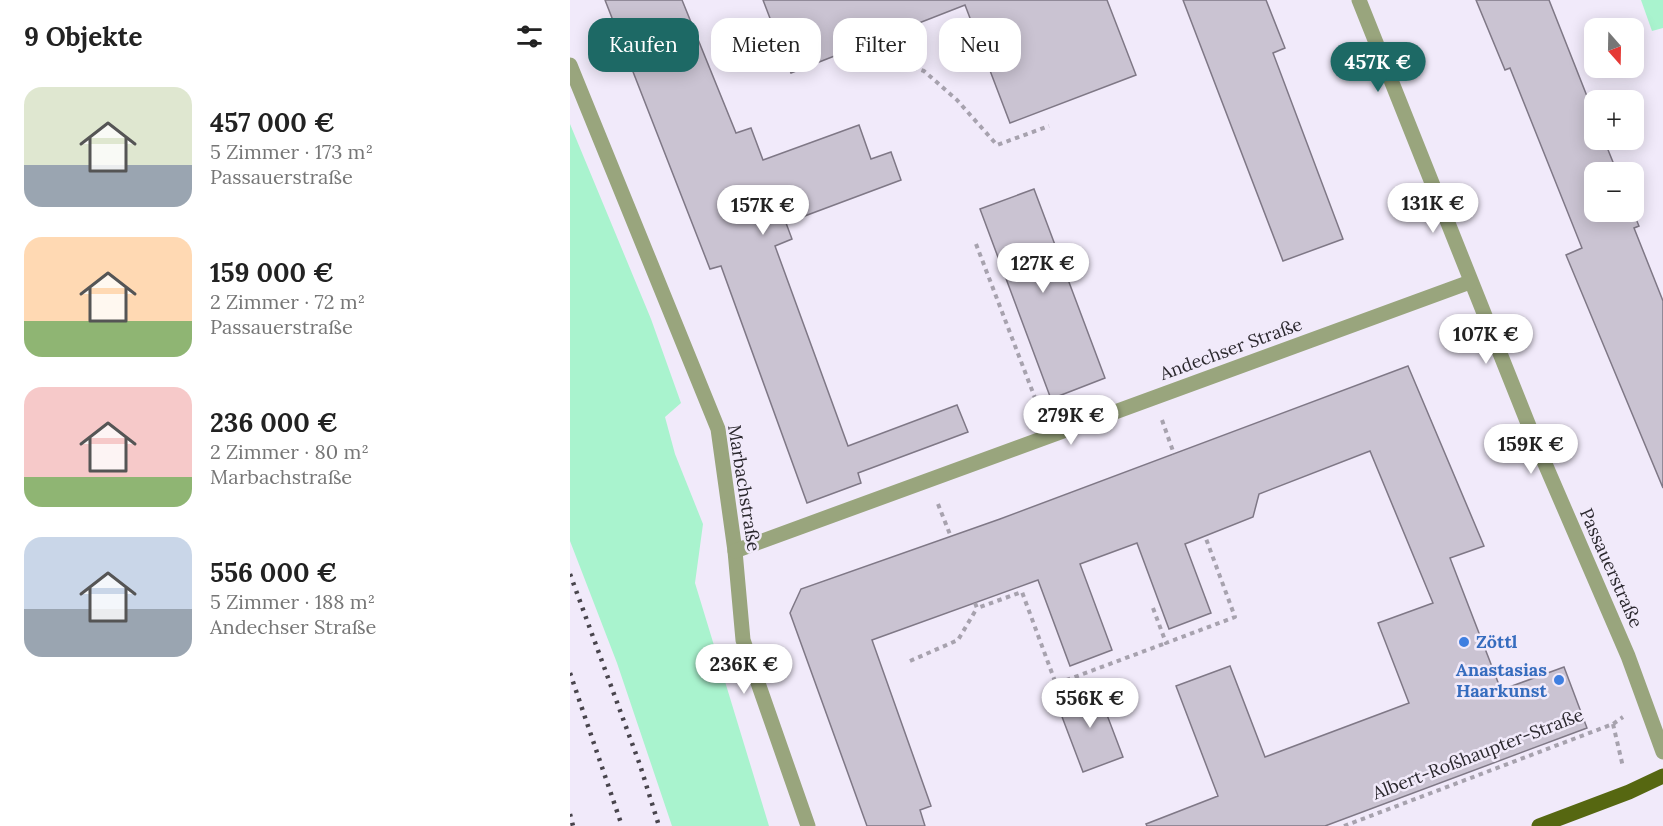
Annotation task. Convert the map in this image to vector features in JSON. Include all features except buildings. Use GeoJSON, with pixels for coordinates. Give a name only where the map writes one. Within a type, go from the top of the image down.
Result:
{"type":"FeatureCollection","features":[{"type":"Feature","properties":{"kind":"main road"},"geometry":{"type":"LineString","coordinates":[[1539,826],[1629,792],[1663,776]]}},
{"type":"Feature","properties":{"kind":"street","name":"Passauerstraße"},"geometry":{"type":"LineString","coordinates":[[1359,0],[1560,502],[1628,656],[1663,752]]}},
{"type":"Feature","properties":{"kind":"street","name":"Marbachstraße"},"geometry":{"type":"LineString","coordinates":[[570,65],[718,429],[735,551],[743,640],[808,826]]}},
{"type":"Feature","properties":{"kind":"street","name":"Andechser Straße"},"geometry":{"type":"LineString","coordinates":[[735,551],[1470,282]]}},
{"type":"Feature","properties":{"kind":"path"},"geometry":{"type":"LineString","coordinates":[[925,72],[957,100],[997,145],[1048,126]]}},
{"type":"Feature","properties":{"kind":"path"},"geometry":{"type":"LineString","coordinates":[[976,244],[1049,436]]}},
{"type":"Feature","properties":{"kind":"path"},"geometry":{"type":"LineString","coordinates":[[1154,398],[1174,453]]}},
{"type":"Feature","properties":{"kind":"path"},"geometry":{"type":"LineString","coordinates":[[930,480],[951,537]]}},
{"type":"Feature","properties":{"kind":"path"},"geometry":{"type":"LineString","coordinates":[[910,661],[958,640],[976,606],[1022,592],[1056,684],[1235,617],[1205,536]]}},
{"type":"Feature","properties":{"kind":"path"},"geometry":{"type":"LineString","coordinates":[[1153,608],[1166,643]]}},
{"type":"Feature","properties":{"kind":"path","name":"Albert-Roßhaupter-Straße"},"geometry":{"type":"LineString","coordinates":[[1344,826],[1613,724],[1625,716]]}},
{"type":"Feature","properties":{"kind":"green space"},"geometry":{"type":"Polygon","coordinates":[[[1641,0],[1663,0],[1663,28],[1652,31],[1641,0]]]}},
{"type":"Feature","properties":{"kind":"green space"},"geometry":{"type":"Polygon","coordinates":[[[570,124],[651,319],[681,403],[665,417],[675,454],[703,524],[695,583],[769,826],[672,826],[617,663],[570,541],[570,124]]]}},
{"type":"Feature","properties":{"kind":"railway"},"geometry":{"type":"LineString","coordinates":[[570,574],[640,765],[659,826]]}},
{"type":"Feature","properties":{"kind":"railway"},"geometry":{"type":"LineString","coordinates":[[570,673],[622,826]]}},
{"type":"Feature","properties":{"kind":"railway"},"geometry":{"type":"LineString","coordinates":[[570,814],[573,826]]}},
{"type":"Feature","properties":{"kind":"place","name":"Zöttl"},"geometry":{"type":"Point","coordinates":[1464,642]}},
{"type":"Feature","properties":{"kind":"place","name":"Anastasias Haarkunst"},"geometry":{"type":"Point","coordinates":[1559,680]}}]}
